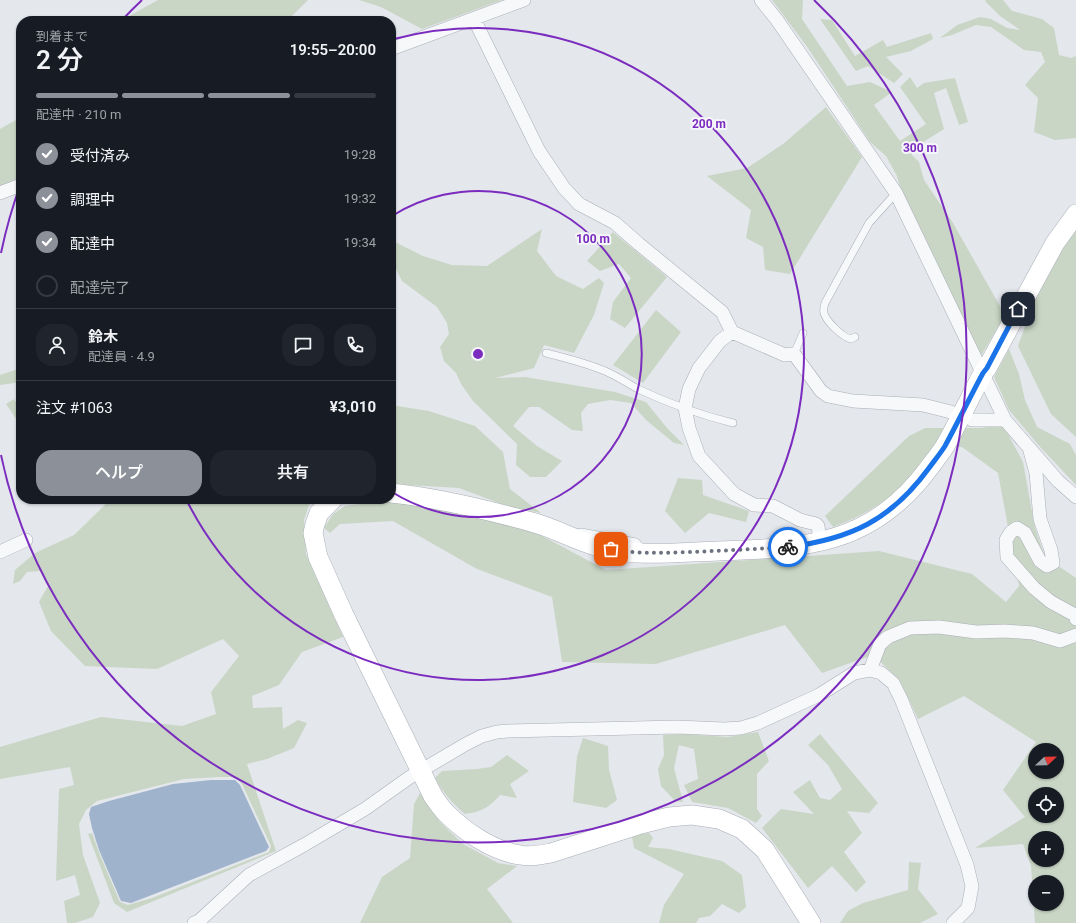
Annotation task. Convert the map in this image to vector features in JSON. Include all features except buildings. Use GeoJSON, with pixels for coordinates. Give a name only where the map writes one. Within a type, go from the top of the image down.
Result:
{"type":"FeatureCollection","features":[{"type":"Feature","properties":{"kind":"street"},"geometry":{"type":"LineString","coordinates":[[396,47],[524,0]]}},
{"type":"Feature","properties":{"kind":"street"},"geometry":{"type":"LineString","coordinates":[[761,0],[777,20],[896,193],[985,371],[1005,420],[1058,481],[1076,497]]}},
{"type":"Feature","properties":{"kind":"street"},"geometry":{"type":"LineString","coordinates":[[474,19],[539,151],[564,188],[579,204],[615,223],[638,244],[722,312],[732,332],[785,355],[794,354],[822,391],[828,396],[853,401],[923,405],[951,412]]}},
{"type":"Feature","properties":{"kind":"street"},"geometry":{"type":"LineString","coordinates":[[0,193],[16,187]]}},
{"type":"Feature","properties":{"kind":"street"},"geometry":{"type":"LineString","coordinates":[[396,495],[440,500],[536,524],[596,546],[626,552],[648,554],[750,550],[788,547],[842,536],[861,528],[889,511],[914,487],[944,447],[1055,243],[1076,214]]}},
{"type":"Feature","properties":{"kind":"street"},"geometry":{"type":"LineString","coordinates":[[732,332],[720,342],[699,368],[689,389],[685,408],[688,428],[699,456],[734,494],[754,505],[773,506],[800,520],[816,524],[818,526],[820,541]]}},
{"type":"Feature","properties":{"kind":"street"},"geometry":{"type":"LineString","coordinates":[[972,420],[1005,420]]}},
{"type":"Feature","properties":{"kind":"street"},"geometry":{"type":"LineString","coordinates":[[1029,447],[1036,473],[1040,518],[1051,550],[1053,563],[1047,566],[1040,561],[1025,534],[1017,528],[1010,532],[1006,540],[1007,557],[1034,588],[1052,602],[1074,615],[1076,619]]}},
{"type":"Feature","properties":{"kind":"street"},"geometry":{"type":"LineString","coordinates":[[328,504],[319,513],[313,534],[318,557],[433,796],[445,812],[458,824],[487,843],[506,851],[520,855],[536,856],[551,853],[641,824],[669,817],[692,815],[719,819],[742,829],[765,850],[811,923]]}},
{"type":"Feature","properties":{"kind":"street"},"geometry":{"type":"LineString","coordinates":[[0,552],[26,540]]}},
{"type":"Feature","properties":{"kind":"street"},"geometry":{"type":"LineString","coordinates":[[870,670],[880,644],[888,637],[910,628],[939,627],[976,632],[1005,631],[1033,633],[1060,641],[1076,635]]}},
{"type":"Feature","properties":{"kind":"street"},"geometry":{"type":"LineString","coordinates":[[194,923],[199,921],[249,875],[365,809],[410,777],[482,736],[497,732],[677,727],[724,729],[741,728],[758,723],[819,695],[854,673],[870,670],[881,673],[893,683],[901,699],[967,865],[972,886],[968,908],[953,923]]}},
{"type":"Feature","properties":{"kind":"lane"},"geometry":{"type":"LineString","coordinates":[[855,337],[851,340],[845,338],[826,318],[823,310],[825,303],[869,223],[896,193]]}},
{"type":"Feature","properties":{"kind":"lane"},"geometry":{"type":"LineString","coordinates":[[794,354],[803,333]]}},
{"type":"Feature","properties":{"kind":"lane"},"geometry":{"type":"LineString","coordinates":[[546,354],[579,361],[607,371],[637,388],[685,408],[733,423]]}},
{"type":"Feature","properties":{"kind":"lane"},"geometry":{"type":"LineString","coordinates":[[582,532],[636,542],[648,554]]}},
{"type":"Feature","properties":{"kind":"green space"},"geometry":{"type":"Polygon","coordinates":[[[158,0],[308,0],[292,16],[129,16],[158,0]]]}},
{"type":"Feature","properties":{"kind":"green space"},"geometry":{"type":"Polygon","coordinates":[[[359,0],[502,0],[422,29],[381,7],[359,0]]]}},
{"type":"Feature","properties":{"kind":"green space"},"geometry":{"type":"Polygon","coordinates":[[[772,0],[803,0],[802,19],[847,86],[870,82],[892,92],[874,105],[900,141],[926,124],[900,87],[910,77],[917,88],[924,83],[955,78],[968,122],[959,125],[946,88],[934,93],[944,129],[912,149],[912,155],[919,162],[924,180],[953,223],[1005,315],[979,359],[901,191],[897,176],[886,156],[870,142],[808,48],[772,0]]]}},
{"type":"Feature","properties":{"kind":"green space"},"geometry":{"type":"Polygon","coordinates":[[[1003,0],[1012,11],[1042,19],[1054,28],[1059,55],[1071,58],[1076,56],[1076,138],[1055,140],[1034,132],[1038,98],[1025,85],[1045,62],[1041,52],[1024,50],[991,27],[976,25],[952,35],[940,38],[957,25],[980,17],[991,19],[1007,28],[1020,30],[1000,16],[985,1],[1003,0]]]}},
{"type":"Feature","properties":{"kind":"green space"},"geometry":{"type":"Polygon","coordinates":[[[820,19],[832,20],[855,56],[883,40],[887,47],[931,33],[933,39],[911,51],[886,57],[903,74],[894,83],[868,66],[856,71],[820,19]]]}},
{"type":"Feature","properties":{"kind":"green space"},"geometry":{"type":"Polygon","coordinates":[[[826,107],[862,157],[790,274],[765,270],[763,247],[746,238],[751,210],[707,176],[747,168],[783,144],[826,107]]]}},
{"type":"Feature","properties":{"kind":"green space"},"geometry":{"type":"Polygon","coordinates":[[[16,120],[16,182],[0,188],[0,129],[16,120]]]}},
{"type":"Feature","properties":{"kind":"green space"},"geometry":{"type":"Polygon","coordinates":[[[1076,221],[1076,437],[1051,414],[1018,346],[1042,279],[1076,221]]]}},
{"type":"Feature","properties":{"kind":"green space"},"geometry":{"type":"Polygon","coordinates":[[[542,229],[537,251],[556,276],[583,289],[599,278],[604,283],[594,315],[574,353],[544,345],[534,368],[495,378],[525,377],[615,392],[646,402],[667,428],[684,445],[674,443],[646,420],[631,403],[610,400],[588,404],[581,413],[583,431],[572,430],[539,407],[529,407],[513,426],[537,446],[562,461],[546,477],[530,477],[516,465],[517,444],[473,401],[461,384],[456,373],[444,361],[440,347],[449,334],[447,323],[437,307],[402,281],[396,269],[396,242],[423,256],[452,265],[487,266],[542,229]]]}},
{"type":"Feature","properties":{"kind":"green space"},"geometry":{"type":"Polygon","coordinates":[[[613,232],[667,277],[625,328],[610,319],[613,302],[631,278],[619,264],[600,271],[587,261],[613,232]]]}},
{"type":"Feature","properties":{"kind":"green space"},"geometry":{"type":"Polygon","coordinates":[[[656,310],[681,332],[643,383],[613,365],[656,310]]]}},
{"type":"Feature","properties":{"kind":"green space"},"geometry":{"type":"Polygon","coordinates":[[[1009,349],[1019,374],[1025,400],[1037,427],[1070,444],[1076,455],[1076,485],[1041,448],[1009,410],[994,377],[1009,349]]]}},
{"type":"Feature","properties":{"kind":"green space"},"geometry":{"type":"Polygon","coordinates":[[[16,370],[16,383],[0,385],[0,375],[16,370]]]}},
{"type":"Feature","properties":{"kind":"green space"},"geometry":{"type":"Polygon","coordinates":[[[14,399],[16,402],[16,419],[6,404],[14,399]]]}},
{"type":"Feature","properties":{"kind":"green space"},"geometry":{"type":"Polygon","coordinates":[[[396,406],[429,411],[475,426],[503,452],[510,489],[541,513],[507,506],[459,488],[396,484],[396,406]]]}},
{"type":"Feature","properties":{"kind":"green space"},"geometry":{"type":"Polygon","coordinates":[[[1003,425],[1023,462],[1035,528],[1045,557],[1076,578],[1076,923],[1035,923],[1034,911],[1064,911],[1064,875],[1032,875],[1031,867],[1064,867],[1064,831],[1028,831],[1028,858],[1023,844],[975,848],[1025,817],[1003,790],[1028,754],[1028,779],[1064,779],[1064,743],[1035,743],[1036,742],[964,696],[918,719],[899,679],[873,655],[822,673],[785,625],[656,664],[562,662],[552,597],[477,569],[393,521],[340,524],[330,533],[324,528],[333,514],[345,506],[361,504],[396,504],[396,500],[452,502],[531,530],[606,570],[879,551],[972,574],[1006,602],[1019,586],[998,473],[962,447],[933,446],[918,471],[906,483],[877,506],[855,518],[833,527],[825,516],[909,436],[925,428],[980,428],[1003,425]]]}},
{"type":"Feature","properties":{"kind":"green space"},"geometry":{"type":"Polygon","coordinates":[[[678,478],[702,480],[703,495],[749,511],[746,522],[709,513],[685,533],[665,511],[678,478]]]}},
{"type":"Feature","properties":{"kind":"green space"},"geometry":{"type":"Polygon","coordinates":[[[106,504],[310,504],[304,520],[306,554],[343,637],[302,652],[279,685],[252,696],[253,708],[282,707],[283,729],[298,720],[307,723],[294,748],[267,759],[247,764],[276,851],[127,912],[114,903],[88,834],[92,833],[120,902],[128,905],[152,898],[269,852],[271,846],[242,784],[235,777],[184,779],[97,801],[86,810],[79,824],[83,855],[100,903],[93,917],[75,923],[67,923],[64,901],[80,895],[75,875],[56,881],[59,789],[74,785],[70,767],[0,779],[0,747],[101,717],[182,726],[216,714],[211,692],[239,656],[223,639],[157,669],[85,666],[51,631],[39,602],[48,586],[40,571],[27,572],[20,581],[13,584],[15,570],[35,553],[74,535],[106,504]]]}},
{"type":"Feature","properties":{"kind":"green space"},"geometry":{"type":"Polygon","coordinates":[[[758,732],[769,761],[757,774],[757,809],[762,816],[756,823],[728,808],[692,802],[684,785],[698,779],[694,749],[679,745],[674,768],[683,802],[675,801],[661,786],[658,769],[664,755],[663,735],[684,734],[728,737],[758,732]]]}},
{"type":"Feature","properties":{"kind":"green space"},"geometry":{"type":"Polygon","coordinates":[[[820,734],[878,803],[869,813],[847,811],[862,833],[844,852],[866,882],[856,892],[832,866],[808,888],[762,828],[781,809],[814,814],[793,792],[810,780],[820,798],[830,800],[842,789],[828,765],[808,745],[820,734]]]}},
{"type":"Feature","properties":{"kind":"green space"},"geometry":{"type":"Polygon","coordinates":[[[583,738],[608,746],[609,770],[617,800],[606,808],[573,802],[577,756],[583,738]]]}},
{"type":"Feature","properties":{"kind":"green space"},"geometry":{"type":"Polygon","coordinates":[[[507,755],[529,771],[510,784],[517,798],[500,795],[489,806],[476,812],[465,814],[448,798],[435,778],[442,771],[491,767],[507,755]]]}},
{"type":"Feature","properties":{"kind":"green space"},"geometry":{"type":"Polygon","coordinates":[[[420,793],[440,822],[463,844],[498,863],[517,866],[487,889],[513,923],[360,923],[382,877],[410,858],[414,804],[420,793]]]}},
{"type":"Feature","properties":{"kind":"green space"},"geometry":{"type":"Polygon","coordinates":[[[649,833],[653,838],[648,847],[669,849],[722,861],[742,875],[746,907],[739,913],[722,904],[710,916],[699,918],[696,923],[659,923],[664,905],[684,874],[634,848],[632,837],[649,833]]]}},
{"type":"Feature","properties":{"kind":"green space"},"geometry":{"type":"Polygon","coordinates":[[[909,862],[921,863],[918,889],[938,914],[920,923],[840,923],[848,911],[863,903],[908,890],[909,862]]]}},
{"type":"Feature","properties":{"kind":"water"},"geometry":{"type":"Polygon","coordinates":[[[211,780],[235,780],[240,785],[269,847],[266,851],[131,903],[121,901],[99,850],[89,814],[91,807],[173,784],[211,780]]]}},
{"type":"Feature","properties":{"kind":"way so far"},"geometry":{"type":"LineString","coordinates":[[611,549],[648,554],[788,547]]}},
{"type":"Feature","properties":{"kind":"route"},"geometry":{"type":"LineString","coordinates":[[788,547],[804,545],[842,536],[861,528],[889,511],[904,497],[918,482],[944,447],[1018,309]]}}]}
